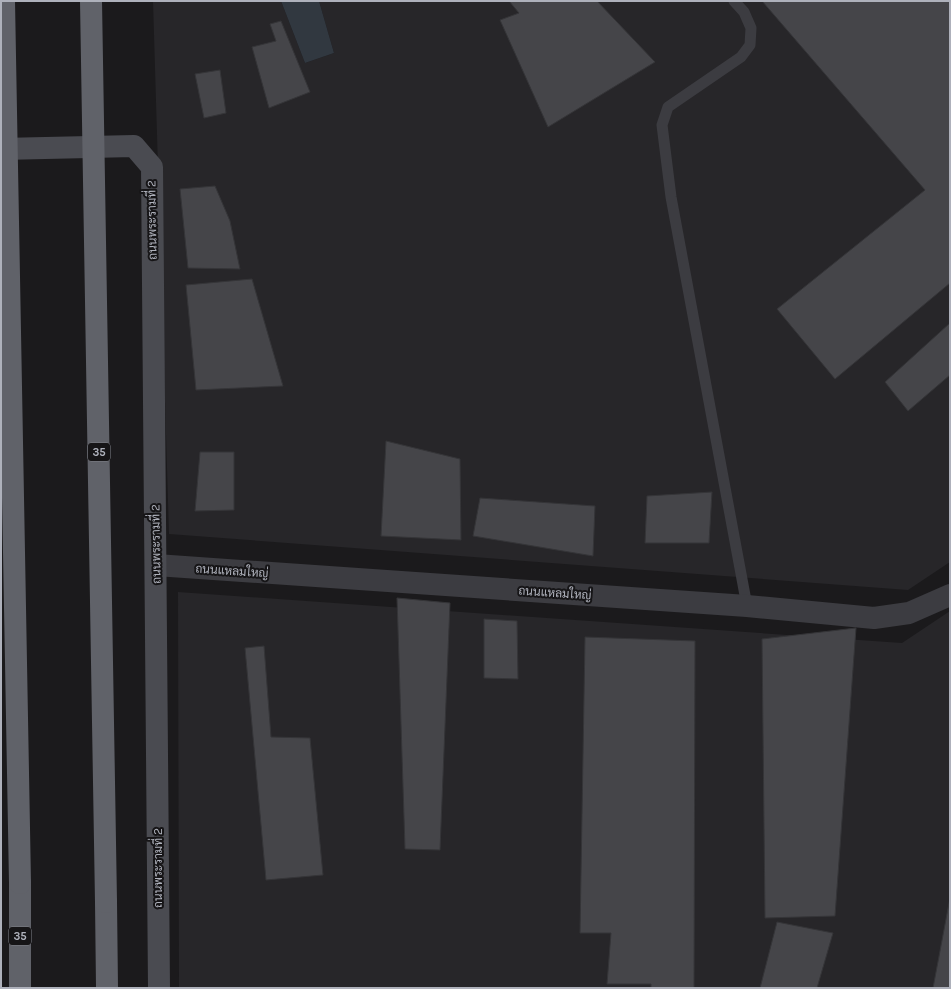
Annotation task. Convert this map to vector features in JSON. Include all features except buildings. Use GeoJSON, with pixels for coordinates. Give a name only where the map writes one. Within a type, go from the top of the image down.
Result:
{"type":"FeatureCollection","features":[{"type":"Feature","properties":{"kind":"highway","name":"35"},"geometry":{"type":"LineString","coordinates":[[4,1],[20,883],[20,988]]}},
{"type":"Feature","properties":{"kind":"highway","name":"35"},"geometry":{"type":"LineString","coordinates":[[91,1],[107,988]]}},
{"type":"Feature","properties":{"kind":"main road","name":"ถนนพระรามที่ 2"},"geometry":{"type":"LineString","coordinates":[[1,149],[134,146],[152,167],[159,988]]}},
{"type":"Feature","properties":{"kind":"street","name":"ถนนแหลมใหญ่"},"geometry":{"type":"LineString","coordinates":[[156,566],[747,606],[874,618],[909,613],[950,595]]}},
{"type":"Feature","properties":{"kind":"lane"},"geometry":{"type":"LineString","coordinates":[[734,1],[744,12],[751,28],[750,45],[741,57],[668,107],[662,125],[671,197],[747,606]]}},
{"type":"Feature","properties":{"kind":"shaded area"},"geometry":{"type":"Polygon","coordinates":[[[153,1],[281,1],[305,63],[334,53],[319,1],[950,1],[950,562],[908,590],[169,534],[153,1]]]}},
{"type":"Feature","properties":{"kind":"shaded area"},"geometry":{"type":"Polygon","coordinates":[[[281,1],[319,1],[334,53],[305,63],[281,1]]]}},
{"type":"Feature","properties":{"kind":"shaded area"},"geometry":{"type":"Polygon","coordinates":[[[178,592],[902,643],[950,611],[950,988],[179,988],[178,592]]]}}]}
